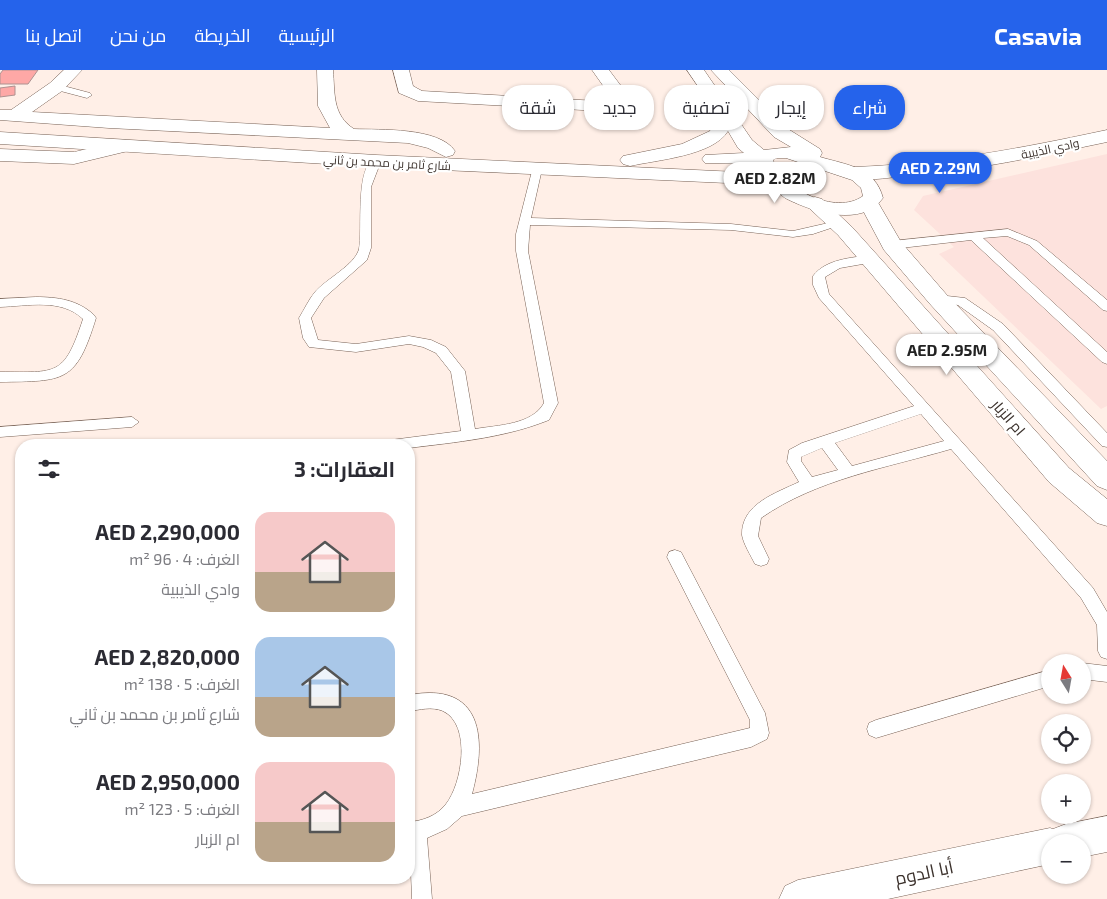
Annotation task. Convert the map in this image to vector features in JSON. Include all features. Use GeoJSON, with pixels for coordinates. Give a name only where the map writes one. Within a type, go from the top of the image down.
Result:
{"type":"FeatureCollection","features":[{"type":"Feature","properties":{"kind":"street"},"geometry":{"type":"LineString","coordinates":[[5,119],[56,87],[74,70]]}},
{"type":"Feature","properties":{"kind":"street"},"geometry":{"type":"LineString","coordinates":[[325,70],[326,102],[333,122],[349,134]]}},
{"type":"Feature","properties":{"kind":"street"},"geometry":{"type":"LineString","coordinates":[[401,70],[405,89],[418,96],[601,106],[616,99],[618,94],[600,70]]}},
{"type":"Feature","properties":{"kind":"street"},"geometry":{"type":"LineString","coordinates":[[695,70],[706,85]]}},
{"type":"Feature","properties":{"kind":"street"},"geometry":{"type":"LineString","coordinates":[[719,70],[781,133],[829,164],[854,174]]}},
{"type":"Feature","properties":{"kind":"street"},"geometry":{"type":"LineString","coordinates":[[280,130],[312,118],[326,102]]}},
{"type":"Feature","properties":{"kind":"street"},"geometry":{"type":"LineString","coordinates":[[5,119],[409,137],[436,144],[446,151]]}},
{"type":"Feature","properties":{"kind":"street","name":"شارع ثامر بن محمد بن ثاني"},"geometry":{"type":"LineString","coordinates":[[5,119],[446,151],[630,160],[763,158],[773,153],[786,152],[829,164]]}},
{"type":"Feature","properties":{"kind":"street"},"geometry":{"type":"LineString","coordinates":[[630,160],[701,143],[713,138],[720,130]]}},
{"type":"Feature","properties":{"kind":"street"},"geometry":{"type":"LineString","coordinates":[[736,130],[745,144],[763,158],[766,170],[775,182],[792,194],[815,203]]}},
{"type":"Feature","properties":{"kind":"street","name":"وادي الذيبية"},"geometry":{"type":"LineString","coordinates":[[854,174],[912,171],[994,160],[1107,136]]}},
{"type":"Feature","properties":{"kind":"street","name":"شارع ثامر بن محمد بن ثاني"},"geometry":{"type":"LineString","coordinates":[[0,138],[376,162],[749,178],[775,182]]}},
{"type":"Feature","properties":{"kind":"street"},"geometry":{"type":"LineString","coordinates":[[2,164],[30,156],[74,158],[125,146]]}},
{"type":"Feature","properties":{"kind":"street","name":"وادي الذيبية"},"geometry":{"type":"LineString","coordinates":[[815,203],[846,209],[871,200],[898,186],[968,170],[994,160]]}},
{"type":"Feature","properties":{"kind":"street","name":"ام الزبار"},"geometry":{"type":"LineString","coordinates":[[854,174],[870,186],[871,200],[892,245],[938,299],[1107,479]]}},
{"type":"Feature","properties":{"kind":"street","name":"ام الزبار"},"geometry":{"type":"LineString","coordinates":[[815,203],[838,224],[870,259],[1059,475],[1107,515]]}},
{"type":"Feature","properties":{"kind":"street"},"geometry":{"type":"LineString","coordinates":[[1091,837],[1107,834]]}},
{"type":"Feature","properties":{"kind":"street","name":"أبا الدوم"},"geometry":{"type":"LineString","coordinates":[[798,899],[1041,848]]}},
{"type":"Feature","properties":{"kind":"lane"},"geometry":{"type":"LineString","coordinates":[[56,87],[87,95]]}},
{"type":"Feature","properties":{"kind":"lane"},"geometry":{"type":"LineString","coordinates":[[376,162],[366,187],[365,248],[361,260],[319,295],[306,318],[309,338],[314,344],[356,348],[409,340],[426,343],[441,350],[458,371],[469,435]]}},
{"type":"Feature","properties":{"kind":"lane"},"geometry":{"type":"LineString","coordinates":[[415,442],[517,427],[544,416],[551,403],[522,251],[525,221],[537,169]]}},
{"type":"Feature","properties":{"kind":"lane"},"geometry":{"type":"LineString","coordinates":[[525,221],[731,227],[793,234],[809,232],[838,224]]}},
{"type":"Feature","properties":{"kind":"lane"},"geometry":{"type":"LineString","coordinates":[[892,245],[1008,232],[1021,236],[1033,243],[1107,307]]}},
{"type":"Feature","properties":{"kind":"lane"},"geometry":{"type":"LineString","coordinates":[[974,236],[1107,359]]}},
{"type":"Feature","properties":{"kind":"lane"},"geometry":{"type":"LineString","coordinates":[[870,259],[838,264],[827,268],[819,276],[819,286],[823,296],[955,442],[1087,594],[1105,624],[1107,651]]}},
{"type":"Feature","properties":{"kind":"lane"},"geometry":{"type":"LineString","coordinates":[[938,299],[961,301],[998,327],[1107,442]]}},
{"type":"Feature","properties":{"kind":"lane"},"geometry":{"type":"LineString","coordinates":[[0,303],[69,302],[83,309],[90,318],[76,357],[67,369],[52,375],[0,377]]}},
{"type":"Feature","properties":{"kind":"lane"},"geometry":{"type":"LineString","coordinates":[[808,484],[794,462],[794,454],[924,408]]}},
{"type":"Feature","properties":{"kind":"lane"},"geometry":{"type":"LineString","coordinates":[[0,432],[132,422]]}},
{"type":"Feature","properties":{"kind":"lane"},"geometry":{"type":"LineString","coordinates":[[825,442],[849,472]]}},
{"type":"Feature","properties":{"kind":"lane"},"geometry":{"type":"LineString","coordinates":[[761,559],[750,536],[754,515],[777,499],[808,484],[955,442]]}},
{"type":"Feature","properties":{"kind":"lane"},"geometry":{"type":"LineString","coordinates":[[455,808],[751,738],[760,733],[759,719],[675,557]]}},
{"type":"Feature","properties":{"kind":"lane"},"geometry":{"type":"LineString","coordinates":[[1091,672],[1107,674]]}},
{"type":"Feature","properties":{"kind":"lane"},"geometry":{"type":"LineString","coordinates":[[876,729],[1041,681]]}},
{"type":"Feature","properties":{"kind":"lane"},"geometry":{"type":"LineString","coordinates":[[415,702],[435,700],[454,708],[469,723],[472,745],[465,784],[455,808],[438,823],[415,831]]}},
{"type":"Feature","properties":{"kind":"lane"},"geometry":{"type":"LineString","coordinates":[[415,847],[422,899]]}},
{"type":"Feature","properties":{"kind":"shaded area"},"geometry":{"type":"Polygon","coordinates":[[[1107,154],[1107,406],[1101,409],[939,254],[954,247],[914,210],[923,196],[1107,154]]]}},
{"type":"Feature","properties":{"kind":"building"},"geometry":{"type":"Polygon","coordinates":[[[3,70],[38,70],[28,84],[0,84],[0,74],[3,70]]]}},
{"type":"Feature","properties":{"kind":"building"},"geometry":{"type":"Polygon","coordinates":[[[15,86],[15,95],[0,97],[0,88],[15,86]]]}}]}
